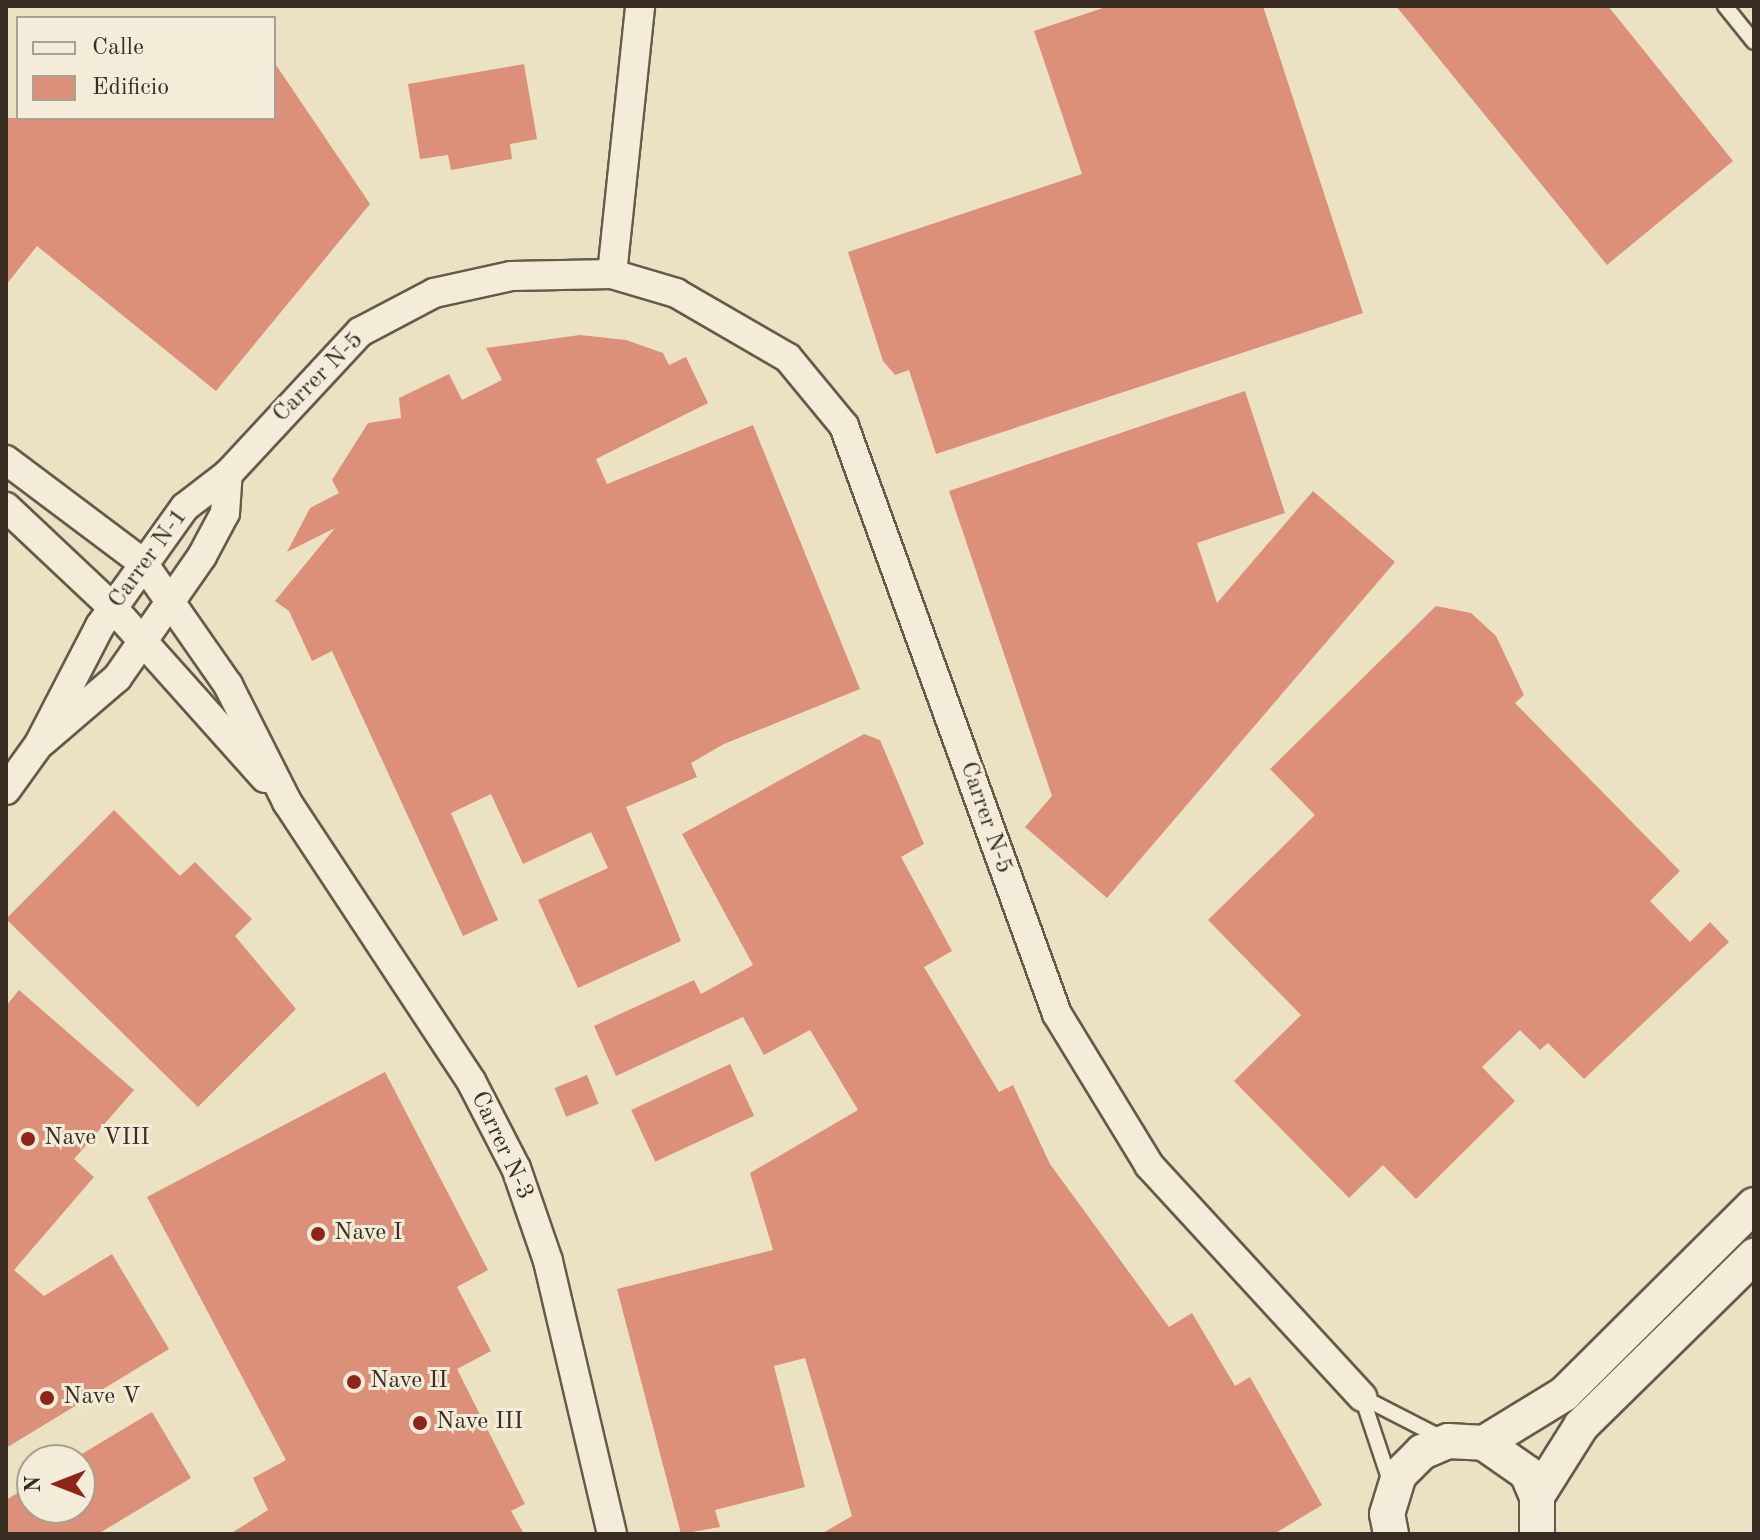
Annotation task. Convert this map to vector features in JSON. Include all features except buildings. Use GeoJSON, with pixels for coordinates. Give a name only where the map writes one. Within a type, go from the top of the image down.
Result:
{"type":"FeatureCollection","features":[{"type":"Feature","properties":{"kind":"street"},"geometry":{"type":"LineString","coordinates":[[612,274],[640,6]]}},
{"type":"Feature","properties":{"kind":"street","name":"Carrer N-5"},"geometry":{"type":"LineString","coordinates":[[228,474],[360,332],[434,293],[511,276],[612,274],[676,293],[788,358],[844,426],[1057,1014],[1149,1165],[1362,1397]]}},
{"type":"Feature","properties":{"kind":"street","name":"Carrer N-3"},"geometry":{"type":"LineString","coordinates":[[6,460],[143,563],[228,685],[287,802],[471,1081],[516,1168],[548,1261],[612,1534]]}},
{"type":"Feature","properties":{"kind":"street","name":"Carrer N-1"},"geometry":{"type":"LineString","coordinates":[[6,790],[39,744],[113,608],[143,563],[185,507],[228,474]]}},
{"type":"Feature","properties":{"kind":"street","name":"Carrer N-1"},"geometry":{"type":"LineString","coordinates":[[39,744],[90,707],[170,602],[225,513],[228,474]]}},
{"type":"Feature","properties":{"kind":"street","name":"Carrer N-3"},"geometry":{"type":"LineString","coordinates":[[6,507],[113,608],[287,802]]}},
{"type":"Feature","properties":{"kind":"street"},"geometry":{"type":"LineString","coordinates":[[1484,1443],[1564,1394],[1754,1205]]}},
{"type":"Feature","properties":{"kind":"street"},"geometry":{"type":"LineString","coordinates":[[1537,1496],[1581,1426],[1754,1256]]}},
{"type":"Feature","properties":{"kind":"street"},"geometry":{"type":"LineString","coordinates":[[1391,1534],[1393,1488],[1422,1452],[1448,1441],[1484,1443],[1517,1463],[1537,1496],[1537,1534]]}},
{"type":"Feature","properties":{"kind":"lane"},"geometry":{"type":"LineString","coordinates":[[1725,6],[1754,42]]}},
{"type":"Feature","properties":{"kind":"lane"},"geometry":{"type":"LineString","coordinates":[[1362,1397],[1448,1441]]}},
{"type":"Feature","properties":{"kind":"lane"},"geometry":{"type":"LineString","coordinates":[[1362,1397],[1393,1488]]}},
{"type":"Feature","properties":{"kind":"place","name":"Nave VIII"},"geometry":{"type":"Point","coordinates":[28,1139]}},
{"type":"Feature","properties":{"kind":"place","name":"Nave I"},"geometry":{"type":"Point","coordinates":[318,1234]}},
{"type":"Feature","properties":{"kind":"place","name":"Nave II"},"geometry":{"type":"Point","coordinates":[354,1382]}},
{"type":"Feature","properties":{"kind":"place","name":"Nave V"},"geometry":{"type":"Point","coordinates":[47,1398]}},
{"type":"Feature","properties":{"kind":"place","name":"Nave III"},"geometry":{"type":"Point","coordinates":[420,1423]}}]}
